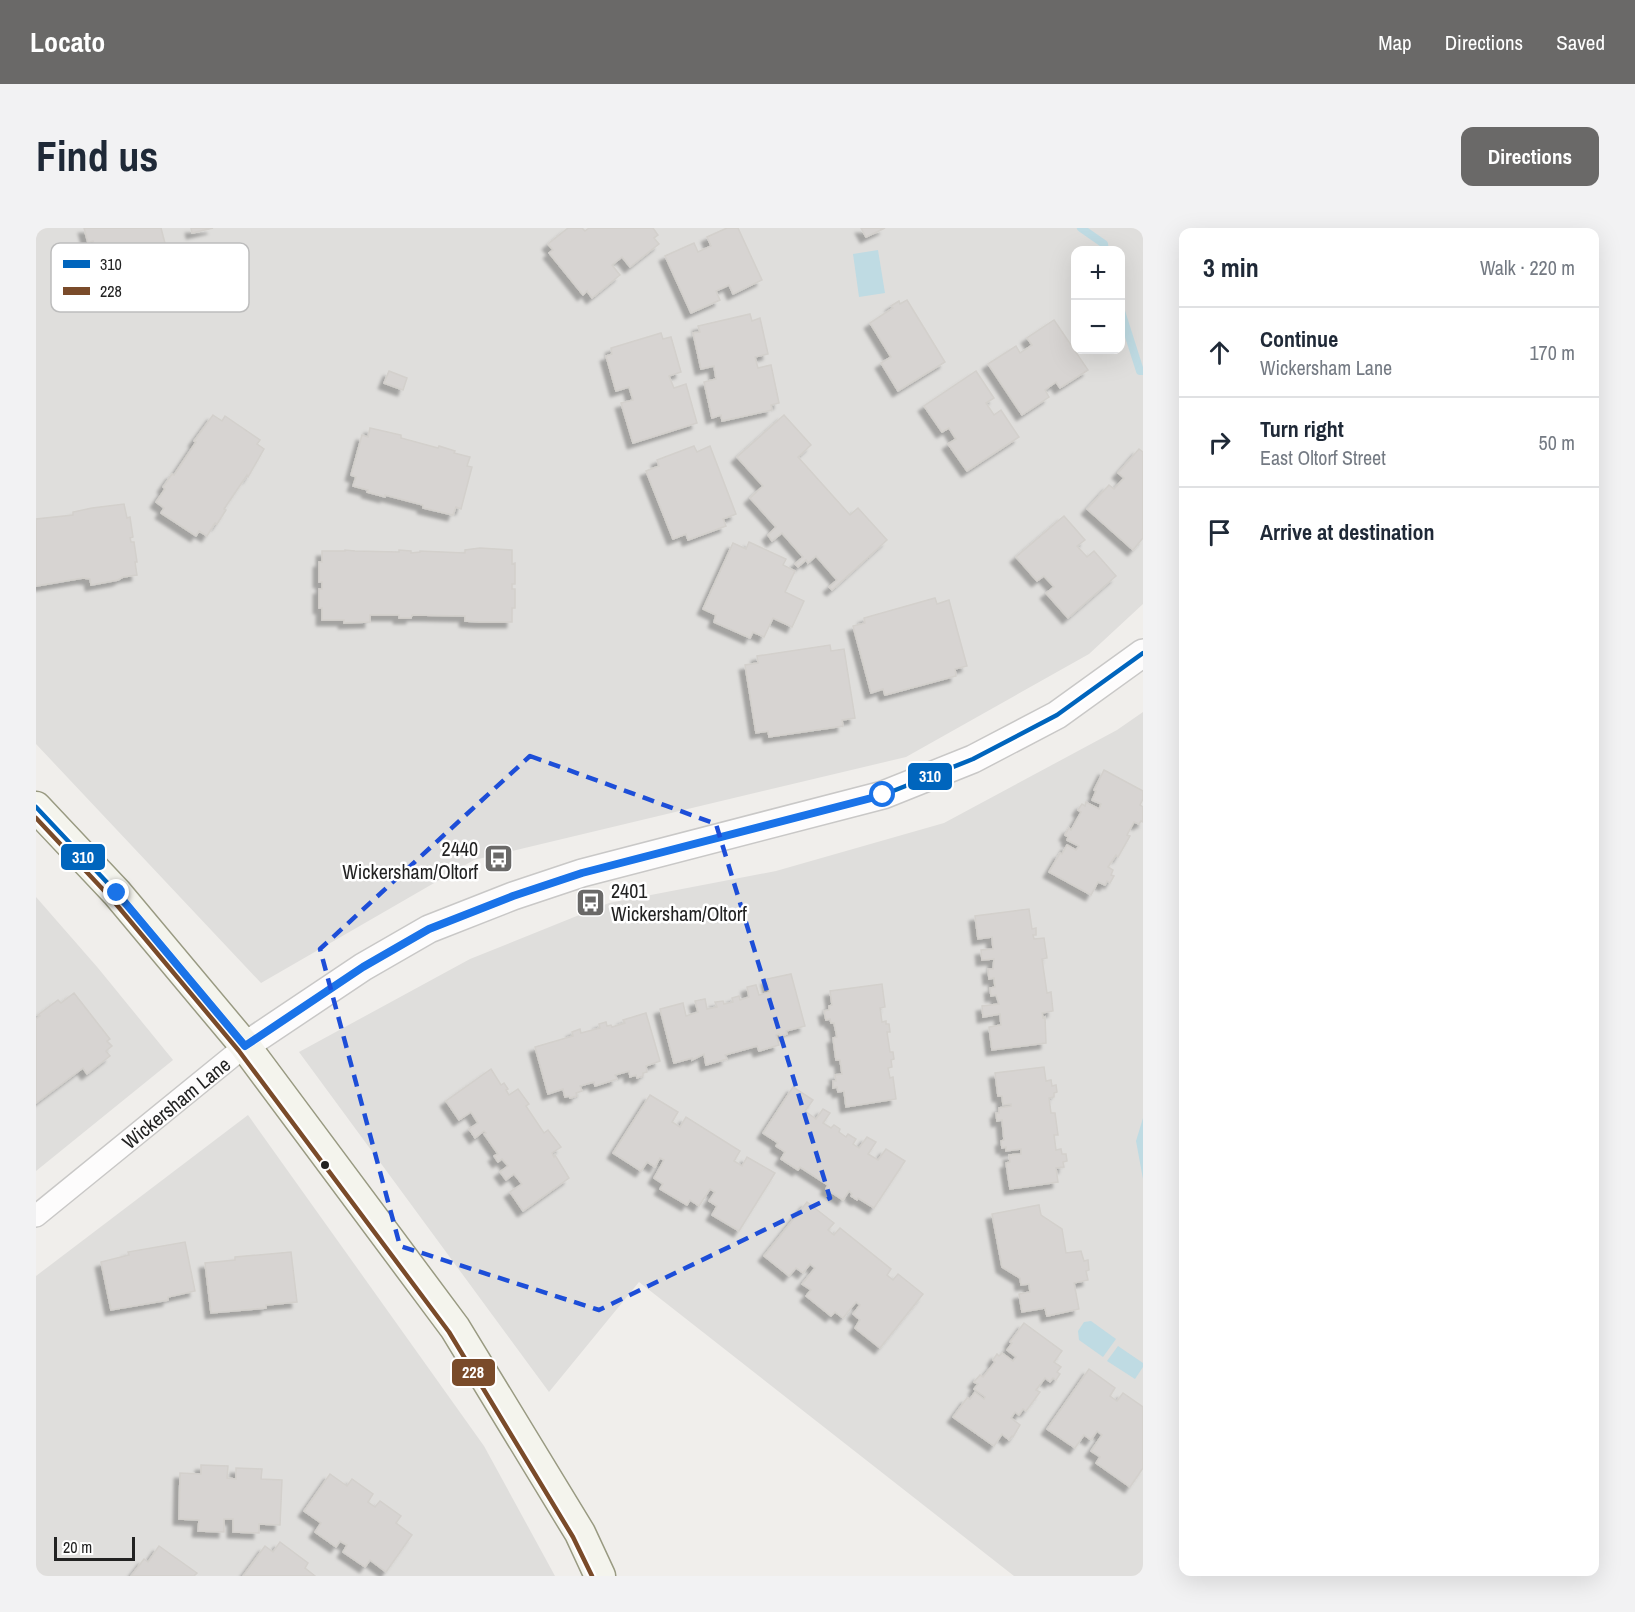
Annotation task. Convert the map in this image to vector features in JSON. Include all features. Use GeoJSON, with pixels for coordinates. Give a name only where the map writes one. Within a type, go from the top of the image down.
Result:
{"type":"FeatureCollection","features":[{"type":"Feature","properties":{"kind":"main road"},"geometry":{"type":"LineString","coordinates":[[36,807],[117,893],[245,1046],[455,1328],[580,1533],[600,1576]]}},
{"type":"Feature","properties":{"kind":"street","name":"Wickersham Lane"},"geometry":{"type":"LineString","coordinates":[[36,1216],[245,1046],[363,967],[429,929],[513,896],[582,873],[883,795],[973,759],[1057,715],[1143,653]]}},
{"type":"Feature","properties":{"kind":"highlighted area"},"geometry":{"type":"Polygon","coordinates":[[[530,756],[716,824],[830,1198],[599,1310],[400,1246],[320,949],[530,756]]]}},
{"type":"Feature","properties":{"kind":"shaded area"},"geometry":{"type":"Polygon","coordinates":[[[36,228],[1143,228],[1143,604],[1089,654],[906,757],[474,860],[261,983],[36,744],[36,228]]]}},
{"type":"Feature","properties":{"kind":"shaded area"},"geometry":{"type":"Polygon","coordinates":[[[1143,712],[1143,1576],[1014,1576],[639,1282],[549,1392],[299,1052],[470,959],[609,903],[776,871],[944,823],[1117,730],[1143,712]]]}},
{"type":"Feature","properties":{"kind":"shaded area"},"geometry":{"type":"Polygon","coordinates":[[[36,897],[173,1060],[36,1171],[36,897]]]}},
{"type":"Feature","properties":{"kind":"shaded area"},"geometry":{"type":"Polygon","coordinates":[[[248,1115],[484,1446],[555,1576],[36,1576],[36,1276],[248,1115]]]}},
{"type":"Feature","properties":{"kind":"water"},"geometry":{"type":"Polygon","coordinates":[[[878,250],[885,293],[859,297],[853,254],[878,250]]]}},
{"type":"Feature","properties":{"kind":"water"},"geometry":{"type":"Polygon","coordinates":[[[1143,1118],[1143,1179],[1136,1141],[1143,1118]]]}},
{"type":"Feature","properties":{"kind":"water"},"geometry":{"type":"Polygon","coordinates":[[[1091,1321],[1116,1339],[1103,1357],[1079,1340],[1078,1331],[1084,1322],[1091,1321]]]}},
{"type":"Feature","properties":{"kind":"water"},"geometry":{"type":"Polygon","coordinates":[[[1118,1346],[1143,1363],[1135,1379],[1107,1361],[1118,1346]]]}},
{"type":"Feature","properties":{"kind":"building"},"geometry":{"type":"Polygon","coordinates":[[[84,228],[161,228],[165,243],[94,243],[93,241],[88,243],[84,228]]]}},
{"type":"Feature","properties":{"kind":"building"},"geometry":{"type":"Polygon","coordinates":[[[191,228],[213,228],[192,233],[191,228]]]}},
{"type":"Feature","properties":{"kind":"building"},"geometry":{"type":"Polygon","coordinates":[[[568,228],[582,228],[585,231],[589,228],[653,228],[658,235],[654,238],[659,244],[630,267],[622,257],[612,265],[620,275],[592,298],[587,291],[583,295],[549,253],[553,250],[548,244],[568,228]]]}},
{"type":"Feature","properties":{"kind":"building"},"geometry":{"type":"Polygon","coordinates":[[[727,228],[738,228],[762,280],[733,294],[729,285],[716,291],[720,300],[691,313],[665,256],[694,243],[698,252],[711,246],[707,237],[727,228]]]}},
{"type":"Feature","properties":{"kind":"building"},"geometry":{"type":"Polygon","coordinates":[[[861,228],[885,228],[866,237],[861,228]]]}},
{"type":"Feature","properties":{"kind":"building"},"geometry":{"type":"Polygon","coordinates":[[[907,300],[945,362],[898,391],[881,363],[891,357],[870,323],[893,308],[891,306],[899,301],[900,304],[907,300]]]}},
{"type":"Feature","properties":{"kind":"building"},"geometry":{"type":"Polygon","coordinates":[[[750,314],[752,321],[760,318],[768,354],[755,357],[758,368],[771,365],[779,403],[771,405],[772,410],[722,421],[721,415],[712,418],[704,382],[716,379],[714,366],[701,369],[693,333],[700,332],[698,326],[750,314]]]}},
{"type":"Feature","properties":{"kind":"building"},"geometry":{"type":"Polygon","coordinates":[[[1054,320],[1071,345],[1071,354],[1077,354],[1088,370],[1060,388],[1056,382],[1045,390],[1049,397],[1022,415],[988,364],[1016,346],[1020,353],[1032,345],[1027,338],[1054,320]]]}},
{"type":"Feature","properties":{"kind":"building"},"geometry":{"type":"Polygon","coordinates":[[[661,333],[663,339],[671,337],[681,372],[669,376],[674,388],[686,384],[697,423],[633,443],[621,403],[633,400],[629,387],[616,391],[606,356],[612,354],[611,348],[661,333]]]}},
{"type":"Feature","properties":{"kind":"building"},"geometry":{"type":"Polygon","coordinates":[[[389,371],[407,378],[403,390],[384,383],[389,371]]]}},
{"type":"Feature","properties":{"kind":"building"},"geometry":{"type":"Polygon","coordinates":[[[976,371],[994,398],[986,403],[994,415],[1001,410],[1019,437],[967,471],[948,444],[956,439],[949,428],[942,432],[924,406],[976,371]]]}},
{"type":"Feature","properties":{"kind":"building"},"geometry":{"type":"Polygon","coordinates":[[[213,415],[222,421],[225,416],[260,440],[257,444],[264,449],[248,477],[247,475],[224,509],[226,510],[217,524],[215,523],[207,536],[199,531],[196,536],[161,513],[164,508],[156,502],[165,489],[163,487],[172,474],[174,475],[213,415]]]}},
{"type":"Feature","properties":{"kind":"building"},"geometry":{"type":"Polygon","coordinates":[[[784,415],[811,445],[798,457],[850,515],[858,508],[887,540],[832,590],[829,587],[837,580],[816,556],[808,563],[806,560],[798,567],[795,564],[803,557],[782,533],[772,541],[768,535],[776,527],[750,498],[763,486],[737,457],[784,415]]]}},
{"type":"Feature","properties":{"kind":"building"},"geometry":{"type":"Polygon","coordinates":[[[370,428],[401,435],[401,438],[438,448],[439,446],[470,457],[467,466],[472,467],[461,509],[456,507],[453,515],[423,508],[423,505],[367,492],[368,490],[353,486],[356,477],[351,475],[362,435],[368,437],[370,428]]]}},
{"type":"Feature","properties":{"kind":"building"},"geometry":{"type":"Polygon","coordinates":[[[694,446],[697,452],[710,446],[736,514],[723,519],[726,526],[688,540],[686,534],[673,539],[646,471],[659,466],[657,460],[694,446]]]}},
{"type":"Feature","properties":{"kind":"building"},"geometry":{"type":"Polygon","coordinates":[[[1139,449],[1143,452],[1143,538],[1133,550],[1087,509],[1109,485],[1114,489],[1124,478],[1118,473],[1139,449]]]}},
{"type":"Feature","properties":{"kind":"building"},"geometry":{"type":"Polygon","coordinates":[[[124,504],[127,518],[130,517],[133,537],[130,538],[131,542],[134,542],[137,575],[91,585],[90,579],[83,578],[36,586],[36,519],[73,515],[73,512],[124,504]]]}},
{"type":"Feature","properties":{"kind":"building"},"geometry":{"type":"Polygon","coordinates":[[[1064,516],[1085,540],[1077,546],[1087,557],[1094,551],[1116,576],[1068,618],[1046,593],[1054,587],[1044,576],[1037,581],[1016,557],[1064,516]]]}},
{"type":"Feature","properties":{"kind":"building"},"geometry":{"type":"Polygon","coordinates":[[[749,542],[786,559],[783,565],[795,571],[785,592],[804,601],[792,627],[773,618],[764,637],[753,632],[750,638],[714,622],[716,615],[703,609],[733,543],[746,549],[749,542]]]}},
{"type":"Feature","properties":{"kind":"building"},"geometry":{"type":"Polygon","coordinates":[[[480,548],[512,550],[512,564],[515,563],[515,584],[512,584],[512,589],[515,589],[515,608],[512,608],[512,622],[465,621],[465,616],[412,615],[411,618],[399,618],[399,615],[370,615],[370,622],[344,623],[344,620],[322,620],[322,608],[319,608],[319,589],[322,589],[322,582],[319,582],[319,562],[322,562],[322,551],[399,552],[399,550],[411,551],[411,553],[420,551],[465,553],[465,550],[480,548]]]}},
{"type":"Feature","properties":{"kind":"building"},"geometry":{"type":"Polygon","coordinates":[[[935,598],[937,604],[949,600],[967,666],[955,669],[956,676],[885,695],[883,689],[871,693],[853,626],[865,623],[864,618],[935,598]]]}},
{"type":"Feature","properties":{"kind":"building"},"geometry":{"type":"Polygon","coordinates":[[[830,645],[831,651],[844,649],[855,718],[842,720],[843,726],[769,737],[768,731],[756,733],[745,665],[758,663],[757,656],[830,645]]]}},
{"type":"Feature","properties":{"kind":"building"},"geometry":{"type":"Polygon","coordinates":[[[1104,770],[1143,791],[1140,805],[1143,807],[1143,822],[1139,824],[1134,822],[1127,835],[1130,836],[1118,857],[1116,855],[1108,867],[1113,870],[1111,875],[1114,876],[1110,883],[1107,881],[1105,885],[1098,882],[1091,895],[1049,872],[1067,845],[1076,850],[1079,846],[1067,840],[1068,837],[1065,835],[1069,828],[1071,830],[1081,812],[1078,810],[1082,804],[1085,806],[1086,802],[1099,809],[1101,804],[1092,800],[1096,791],[1094,790],[1104,770]]]}},
{"type":"Feature","properties":{"kind":"building"},"geometry":{"type":"Polygon","coordinates":[[[1029,909],[1032,929],[1036,928],[1034,939],[1044,938],[1047,958],[1042,959],[1047,993],[1051,992],[1053,1011],[1042,1013],[1043,1018],[1045,1017],[1046,1043],[992,1050],[989,1027],[1001,1025],[1000,1014],[983,1017],[982,1006],[999,1004],[996,995],[991,996],[990,988],[995,987],[994,978],[989,979],[988,969],[993,969],[994,959],[982,960],[981,950],[993,949],[992,937],[978,939],[975,916],[1029,909]]]}},
{"type":"Feature","properties":{"kind":"building"},"geometry":{"type":"Polygon","coordinates":[[[791,974],[805,1026],[786,1031],[787,1034],[776,1035],[779,1045],[759,1051],[757,1046],[725,1055],[727,1059],[706,1065],[704,1054],[692,1060],[692,1058],[674,1063],[660,1009],[683,1003],[686,1016],[698,1012],[695,1001],[705,999],[707,1009],[717,1007],[715,1002],[723,1001],[724,1004],[733,1002],[732,998],[739,996],[740,1000],[749,997],[747,987],[756,985],[759,995],[770,992],[767,979],[791,974]]]}},
{"type":"Feature","properties":{"kind":"building"},"geometry":{"type":"Polygon","coordinates":[[[882,984],[885,1007],[880,1008],[882,1022],[886,1021],[886,1024],[889,1024],[890,1032],[887,1032],[890,1052],[893,1052],[894,1059],[891,1060],[892,1067],[888,1068],[890,1078],[893,1077],[896,1099],[846,1107],[844,1091],[838,1092],[837,1087],[833,1088],[833,1081],[836,1081],[835,1075],[842,1074],[840,1060],[836,1060],[833,1038],[837,1037],[834,1023],[831,1023],[830,1019],[826,1020],[824,1011],[829,1010],[829,1006],[832,1005],[830,991],[882,984]]]}},
{"type":"Feature","properties":{"kind":"building"},"geometry":{"type":"Polygon","coordinates":[[[74,993],[110,1039],[107,1041],[112,1046],[106,1051],[110,1056],[87,1074],[83,1068],[36,1103],[36,1019],[58,1000],[61,1003],[74,993]]]}},
{"type":"Feature","properties":{"kind":"building"},"geometry":{"type":"Polygon","coordinates":[[[646,1013],[660,1061],[646,1066],[647,1072],[643,1073],[643,1076],[630,1077],[629,1071],[615,1075],[617,1079],[595,1086],[594,1082],[580,1086],[582,1091],[570,1098],[565,1097],[563,1089],[548,1094],[535,1047],[573,1036],[572,1032],[580,1029],[581,1033],[600,1028],[599,1024],[606,1022],[607,1026],[612,1027],[625,1023],[623,1020],[646,1013]]]}},
{"type":"Feature","properties":{"kind":"building"},"geometry":{"type":"Polygon","coordinates":[[[1044,1067],[1046,1081],[1051,1080],[1052,1086],[1056,1085],[1057,1092],[1054,1093],[1054,1097],[1049,1098],[1051,1113],[1055,1113],[1058,1135],[1054,1135],[1056,1150],[1061,1149],[1062,1154],[1066,1154],[1067,1161],[1063,1162],[1064,1167],[1056,1168],[1058,1182],[1010,1189],[1006,1163],[1010,1162],[1009,1155],[1021,1154],[1021,1149],[1006,1151],[1006,1147],[1002,1148],[1001,1141],[1004,1140],[1002,1120],[997,1121],[996,1113],[999,1113],[999,1108],[1011,1106],[1011,1104],[1003,1105],[1002,1096],[998,1096],[995,1073],[1044,1067]]]}},
{"type":"Feature","properties":{"kind":"building"},"geometry":{"type":"Polygon","coordinates":[[[491,1069],[501,1085],[504,1083],[509,1095],[518,1089],[529,1104],[526,1106],[544,1133],[548,1130],[561,1147],[552,1153],[569,1178],[523,1211],[510,1192],[522,1184],[514,1174],[506,1180],[500,1172],[508,1166],[502,1159],[498,1162],[494,1156],[498,1154],[484,1131],[475,1138],[469,1129],[478,1123],[471,1112],[459,1120],[446,1101],[491,1069]]]}},
{"type":"Feature","properties":{"kind":"building"},"geometry":{"type":"Polygon","coordinates":[[[793,1087],[813,1100],[805,1111],[816,1119],[823,1109],[830,1113],[823,1123],[831,1128],[834,1125],[846,1137],[848,1134],[856,1139],[853,1144],[859,1148],[867,1137],[876,1142],[868,1154],[878,1160],[886,1149],[905,1161],[874,1208],[851,1196],[849,1191],[843,1200],[826,1189],[828,1185],[800,1167],[798,1170],[781,1159],[785,1152],[776,1146],[778,1143],[763,1133],[793,1087]]]}},
{"type":"Feature","properties":{"kind":"building"},"geometry":{"type":"Polygon","coordinates":[[[650,1095],[678,1112],[672,1122],[680,1127],[686,1117],[740,1151],[734,1161],[742,1166],[747,1157],[775,1173],[739,1231],[712,1215],[717,1206],[709,1201],[715,1192],[710,1189],[699,1206],[690,1200],[687,1205],[660,1189],[663,1184],[654,1178],[664,1160],[660,1158],[655,1167],[647,1162],[641,1171],[613,1153],[650,1095]]]}},
{"type":"Feature","properties":{"kind":"building"},"geometry":{"type":"Polygon","coordinates":[[[807,1202],[834,1223],[828,1230],[834,1235],[840,1228],[891,1269],[887,1275],[893,1280],[898,1274],[923,1294],[880,1348],[855,1328],[860,1320],[853,1314],[860,1305],[856,1302],[843,1318],[835,1312],[831,1316],[806,1296],[811,1290],[802,1284],[815,1268],[810,1264],[803,1273],[796,1268],[789,1276],[764,1256],[807,1202]]]}},
{"type":"Feature","properties":{"kind":"building"},"geometry":{"type":"Polygon","coordinates":[[[1039,1205],[1041,1215],[1062,1229],[1066,1253],[1081,1251],[1084,1261],[1088,1260],[1089,1270],[1086,1271],[1088,1280],[1074,1283],[1079,1309],[1047,1316],[1045,1308],[1022,1312],[1019,1294],[1030,1292],[1029,1284],[1021,1285],[1020,1278],[1002,1267],[992,1214],[1039,1205]]]}},
{"type":"Feature","properties":{"kind":"building"},"geometry":{"type":"Polygon","coordinates":[[[185,1242],[195,1291],[168,1297],[168,1300],[111,1310],[101,1262],[129,1255],[128,1252],[185,1242]]]}},
{"type":"Feature","properties":{"kind":"building"},"geometry":{"type":"Polygon","coordinates":[[[291,1252],[297,1302],[266,1305],[266,1308],[211,1313],[205,1263],[235,1260],[235,1257],[291,1252]]]}},
{"type":"Feature","properties":{"kind":"building"},"geometry":{"type":"Polygon","coordinates":[[[1024,1323],[1062,1351],[1054,1362],[1061,1367],[1057,1372],[1060,1374],[1056,1380],[1053,1378],[1050,1382],[1045,1378],[1036,1390],[1040,1392],[1026,1411],[1023,1409],[1019,1415],[1015,1412],[1011,1418],[1020,1425],[1013,1437],[1009,1440],[1002,1434],[994,1446],[953,1417],[967,1398],[970,1399],[975,1392],[984,1399],[985,1397],[974,1389],[978,1384],[974,1382],[980,1375],[983,1377],[995,1362],[993,1360],[997,1354],[999,1356],[1002,1353],[1013,1361],[1016,1357],[1007,1350],[1024,1323]]]}},
{"type":"Feature","properties":{"kind":"building"},"geometry":{"type":"Polygon","coordinates":[[[1089,1369],[1115,1388],[1110,1396],[1117,1401],[1123,1393],[1143,1407],[1143,1468],[1130,1487],[1096,1463],[1100,1457],[1091,1451],[1102,1435],[1097,1431],[1091,1440],[1084,1435],[1075,1448],[1047,1429],[1089,1369]]]}},
{"type":"Feature","properties":{"kind":"building"},"geometry":{"type":"Polygon","coordinates":[[[201,1465],[228,1466],[227,1478],[236,1479],[236,1468],[262,1469],[261,1479],[282,1480],[280,1525],[259,1524],[259,1533],[233,1532],[233,1519],[224,1519],[224,1532],[198,1531],[199,1520],[179,1519],[180,1473],[201,1474],[201,1465]]]}},
{"type":"Feature","properties":{"kind":"building"},"geometry":{"type":"Polygon","coordinates":[[[330,1474],[347,1486],[352,1479],[373,1494],[368,1502],[375,1507],[380,1501],[401,1516],[396,1523],[412,1535],[386,1572],[370,1560],[365,1567],[343,1552],[347,1545],[340,1541],[336,1547],[315,1532],[321,1523],[304,1511],[330,1474]]]}},
{"type":"Feature","properties":{"kind":"building"},"geometry":{"type":"Polygon","coordinates":[[[280,1542],[308,1563],[305,1568],[315,1576],[243,1576],[265,1546],[273,1552],[280,1542]]]}},
{"type":"Feature","properties":{"kind":"building"},"geometry":{"type":"Polygon","coordinates":[[[159,1546],[197,1573],[194,1576],[131,1576],[144,1559],[148,1562],[159,1546]]]}},
{"type":"Feature","properties":{"kind":"waterway"},"geometry":{"type":"LineString","coordinates":[[1081,228],[1104,246]]}},
{"type":"Feature","properties":{"kind":"waterway"},"geometry":{"type":"LineString","coordinates":[[1125,324],[1140,371],[1143,371]]}},
{"type":"Feature","properties":{"kind":"transit line","name":"310"},"geometry":{"type":"LineString","coordinates":[[245,1046],[363,967],[429,929],[513,896],[582,873],[883,795],[973,759],[1057,715],[1143,653]]}},
{"type":"Feature","properties":{"kind":"transit line","name":"310"},"geometry":{"type":"LineString","coordinates":[[36,807],[117,893],[245,1046]]}},
{"type":"Feature","properties":{"kind":"transit line","name":"228"},"geometry":{"type":"LineString","coordinates":[[36,818],[111,898],[239,1051],[449,1332],[573,1537],[592,1576]]}},
{"type":"Feature","properties":{"kind":"place","name":"2440 Wickersham/Oltorf"},"geometry":{"type":"Point","coordinates":[499,859]}},
{"type":"Feature","properties":{"kind":"place","name":"2401 Wickersham/Oltorf"},"geometry":{"type":"Point","coordinates":[590,902]}},
{"type":"Feature","properties":{"kind":"route"},"geometry":{"type":"LineString","coordinates":[[117,893],[245,1046],[363,967],[429,929],[513,896],[582,873],[883,795]]}}]}
